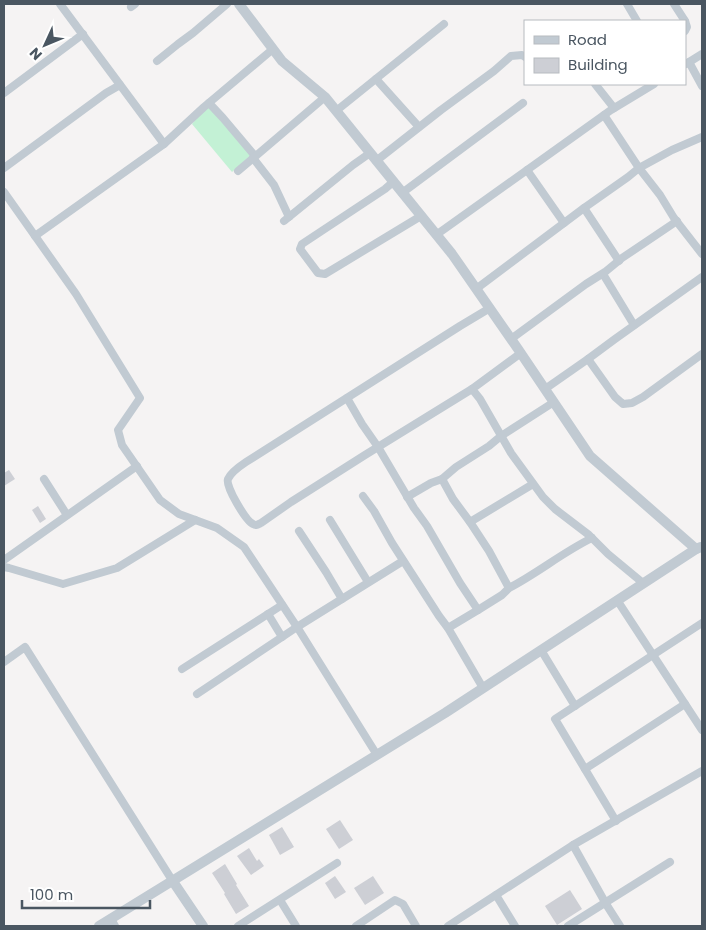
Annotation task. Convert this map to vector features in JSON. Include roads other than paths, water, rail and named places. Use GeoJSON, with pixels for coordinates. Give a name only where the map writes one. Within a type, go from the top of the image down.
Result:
{"type":"FeatureCollection","features":[{"type":"Feature","properties":{"kind":"street"},"geometry":{"type":"LineString","coordinates":[[60,4],[164,144]]}},
{"type":"Feature","properties":{"kind":"street"},"geometry":{"type":"LineString","coordinates":[[157,61],[194,33],[227,4]]}},
{"type":"Feature","properties":{"kind":"street"},"geometry":{"type":"LineString","coordinates":[[99,926],[113,923],[172,880],[377,755],[701,547],[590,456],[452,254],[325,98],[282,61],[239,4]]}},
{"type":"Feature","properties":{"kind":"street"},"geometry":{"type":"LineString","coordinates":[[627,4],[636,20]]}},
{"type":"Feature","properties":{"kind":"street"},"geometry":{"type":"LineString","coordinates":[[674,4],[684,20]]}},
{"type":"Feature","properties":{"kind":"street"},"geometry":{"type":"LineString","coordinates":[[336,111],[444,24]]}},
{"type":"Feature","properties":{"kind":"street"},"geometry":{"type":"LineString","coordinates":[[4,93],[83,34]]}},
{"type":"Feature","properties":{"kind":"street"},"geometry":{"type":"LineString","coordinates":[[35,236],[164,144],[273,49]]}},
{"type":"Feature","properties":{"kind":"street"},"geometry":{"type":"LineString","coordinates":[[702,54],[687,63],[702,86]]}},
{"type":"Feature","properties":{"kind":"street"},"geometry":{"type":"LineString","coordinates":[[209,103],[254,157],[274,185],[286,219],[353,165],[373,157],[420,127],[511,56],[524,56]]}},
{"type":"Feature","properties":{"kind":"street"},"geometry":{"type":"LineString","coordinates":[[376,79],[420,127]]}},
{"type":"Feature","properties":{"kind":"street"},"geometry":{"type":"LineString","coordinates":[[4,168],[120,84]]}},
{"type":"Feature","properties":{"kind":"street"},"geometry":{"type":"LineString","coordinates":[[596,85],[614,108]]}},
{"type":"Feature","properties":{"kind":"street"},"geometry":{"type":"LineString","coordinates":[[436,235],[614,108],[652,85]]}},
{"type":"Feature","properties":{"kind":"street"},"geometry":{"type":"LineString","coordinates":[[238,171],[325,98]]}},
{"type":"Feature","properties":{"kind":"street"},"geometry":{"type":"LineString","coordinates":[[402,194],[523,103]]}},
{"type":"Feature","properties":{"kind":"street"},"geometry":{"type":"LineString","coordinates":[[604,115],[677,221],[699,245],[702,254]]}},
{"type":"Feature","properties":{"kind":"street"},"geometry":{"type":"LineString","coordinates":[[476,289],[639,168],[672,150],[702,137]]}},
{"type":"Feature","properties":{"kind":"street"},"geometry":{"type":"LineString","coordinates":[[527,170],[564,223]]}},
{"type":"Feature","properties":{"kind":"street"},"geometry":{"type":"LineString","coordinates":[[393,182],[302,244],[300,249],[318,273],[326,274],[421,216]]}},
{"type":"Feature","properties":{"kind":"street"},"geometry":{"type":"LineString","coordinates":[[4,192],[76,294],[140,398],[118,430],[122,445],[160,500],[179,514],[217,528],[244,547],[297,627],[377,755]]}},
{"type":"Feature","properties":{"kind":"street"},"geometry":{"type":"LineString","coordinates":[[584,208],[619,261]]}},
{"type":"Feature","properties":{"kind":"street"},"geometry":{"type":"LineString","coordinates":[[511,339],[677,221]]}},
{"type":"Feature","properties":{"kind":"street"},"geometry":{"type":"LineString","coordinates":[[602,274],[634,325]]}},
{"type":"Feature","properties":{"kind":"street"},"geometry":{"type":"LineString","coordinates":[[545,389],[702,277]]}},
{"type":"Feature","properties":{"kind":"street"},"geometry":{"type":"LineString","coordinates":[[490,308],[246,462],[228,479],[228,483],[243,513],[251,524],[260,524],[291,502],[472,389],[521,353]]}},
{"type":"Feature","properties":{"kind":"street"},"geometry":{"type":"LineString","coordinates":[[588,359],[615,397],[623,404],[632,403],[702,354]]}},
{"type":"Feature","properties":{"kind":"street"},"geometry":{"type":"LineString","coordinates":[[472,389],[511,453],[542,497],[644,583]]}},
{"type":"Feature","properties":{"kind":"street"},"geometry":{"type":"LineString","coordinates":[[347,398],[478,610]]}},
{"type":"Feature","properties":{"kind":"street"},"geometry":{"type":"LineString","coordinates":[[407,497],[442,478],[554,402]]}},
{"type":"Feature","properties":{"kind":"street"},"geometry":{"type":"LineString","coordinates":[[4,560],[137,466]]}},
{"type":"Feature","properties":{"kind":"street"},"geometry":{"type":"LineString","coordinates":[[442,478],[453,499],[489,551],[509,588]]}},
{"type":"Feature","properties":{"kind":"street"},"geometry":{"type":"LineString","coordinates":[[44,479],[67,515]]}},
{"type":"Feature","properties":{"kind":"street"},"geometry":{"type":"LineString","coordinates":[[470,522],[533,484]]}},
{"type":"Feature","properties":{"kind":"street"},"geometry":{"type":"LineString","coordinates":[[363,496],[438,616],[448,628],[483,688]]}},
{"type":"Feature","properties":{"kind":"street"},"geometry":{"type":"LineString","coordinates":[[4,567],[63,584],[117,568],[195,520]]}},
{"type":"Feature","properties":{"kind":"street"},"geometry":{"type":"LineString","coordinates":[[330,520],[368,582]]}},
{"type":"Feature","properties":{"kind":"street"},"geometry":{"type":"LineString","coordinates":[[299,531],[342,599]]}},
{"type":"Feature","properties":{"kind":"street"},"geometry":{"type":"LineString","coordinates":[[448,628],[502,595],[509,588],[592,538]]}},
{"type":"Feature","properties":{"kind":"street"},"geometry":{"type":"LineString","coordinates":[[197,694],[297,627],[403,561]]}},
{"type":"Feature","properties":{"kind":"street"},"geometry":{"type":"LineString","coordinates":[[617,600],[702,730]]}},
{"type":"Feature","properties":{"kind":"street"},"geometry":{"type":"LineString","coordinates":[[182,669],[282,605]]}},
{"type":"Feature","properties":{"kind":"street"},"geometry":{"type":"LineString","coordinates":[[268,614],[282,637]]}},
{"type":"Feature","properties":{"kind":"street"},"geometry":{"type":"LineString","coordinates":[[616,821],[555,719],[702,623]]}},
{"type":"Feature","properties":{"kind":"street"},"geometry":{"type":"LineString","coordinates":[[4,662],[25,647],[203,926]]}},
{"type":"Feature","properties":{"kind":"street"},"geometry":{"type":"LineString","coordinates":[[541,650],[575,706]]}},
{"type":"Feature","properties":{"kind":"street"},"geometry":{"type":"LineString","coordinates":[[585,769],[685,704]]}},
{"type":"Feature","properties":{"kind":"street"},"geometry":{"type":"LineString","coordinates":[[448,926],[573,845],[702,771]]}},
{"type":"Feature","properties":{"kind":"street"},"geometry":{"type":"LineString","coordinates":[[573,845],[620,926]]}},
{"type":"Feature","properties":{"kind":"street"},"geometry":{"type":"LineString","coordinates":[[568,926],[606,904],[670,862]]}},
{"type":"Feature","properties":{"kind":"street"},"geometry":{"type":"LineString","coordinates":[[238,926],[337,863]]}},
{"type":"Feature","properties":{"kind":"street"},"geometry":{"type":"LineString","coordinates":[[496,896],[515,926]]}},
{"type":"Feature","properties":{"kind":"street"},"geometry":{"type":"LineString","coordinates":[[280,900],[296,926]]}},
{"type":"Feature","properties":{"kind":"street"},"geometry":{"type":"LineString","coordinates":[[356,926],[395,900],[403,904],[416,926]]}}]}
